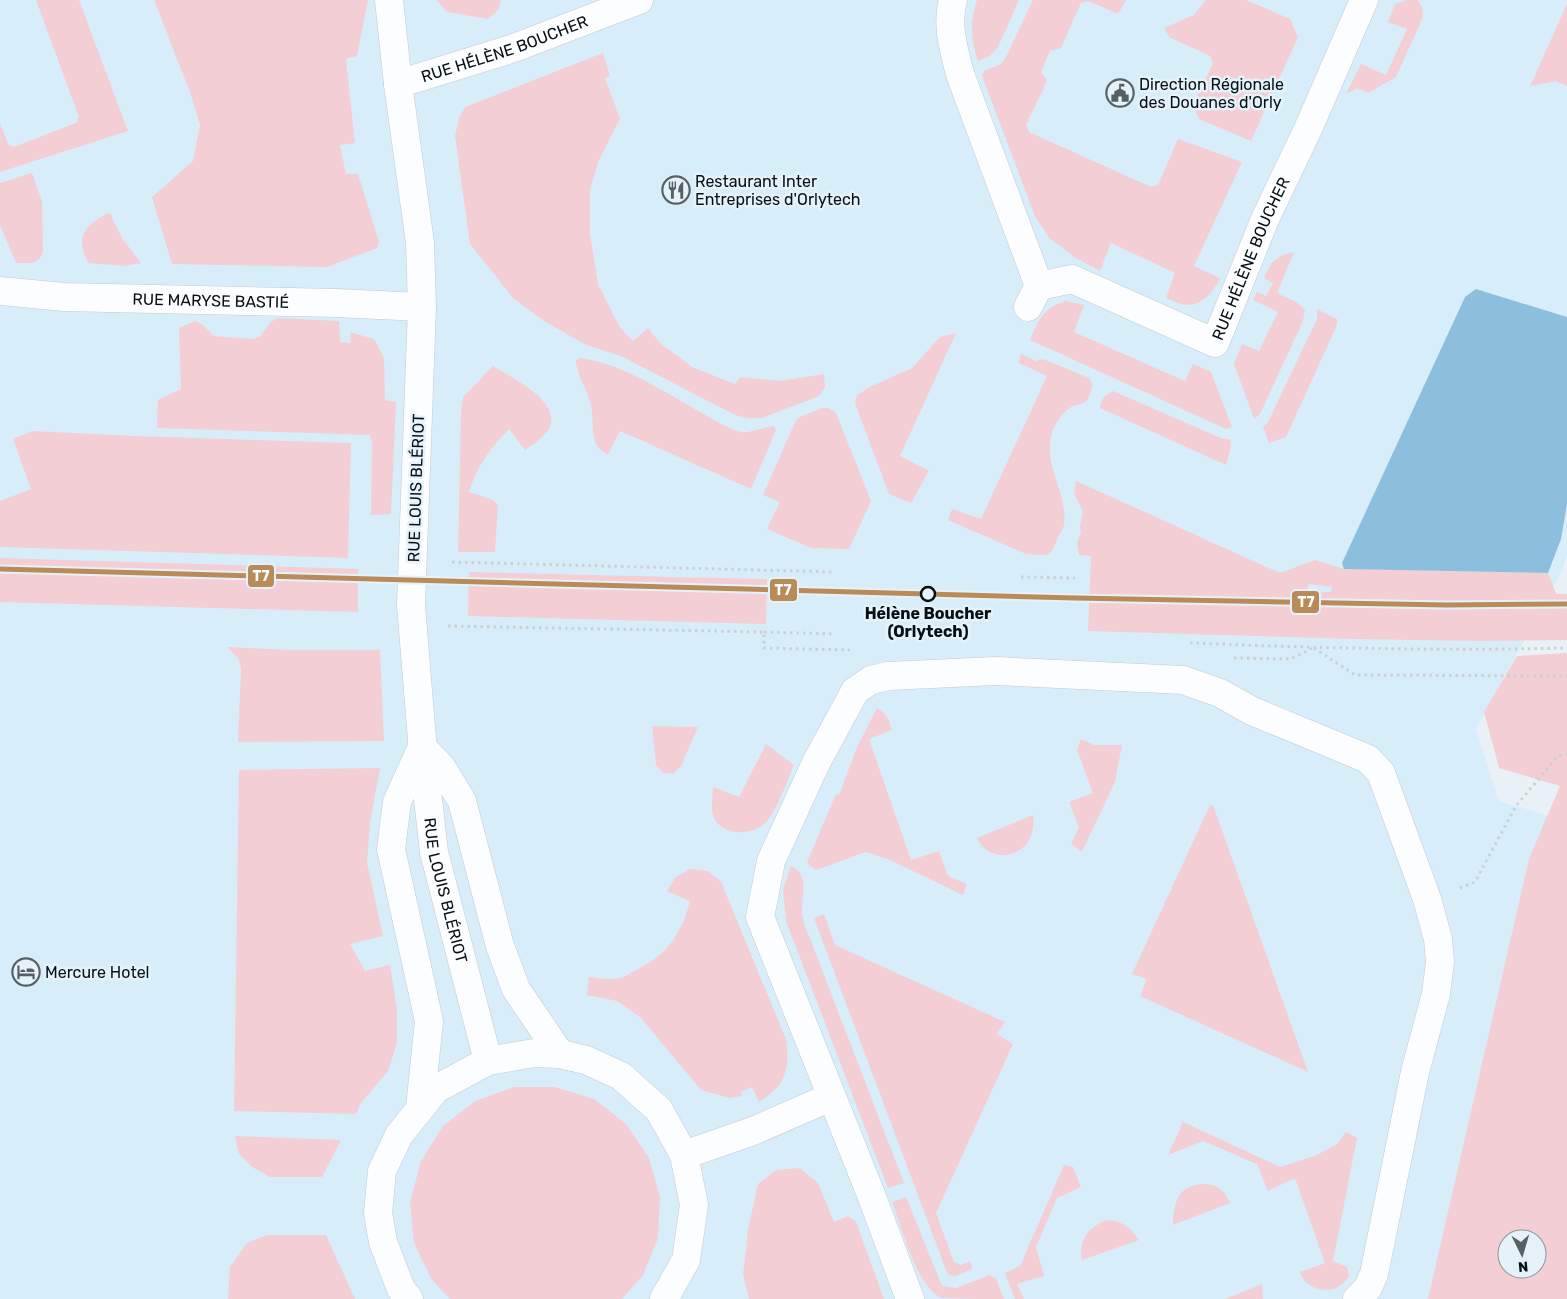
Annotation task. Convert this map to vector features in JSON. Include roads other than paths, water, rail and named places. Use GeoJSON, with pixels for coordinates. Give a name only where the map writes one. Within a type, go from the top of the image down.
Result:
{"type":"FeatureCollection","features":[{"type":"Feature","properties":{"kind":"street","name":"RUE LOUIS BLÉRIOT"},"geometry":{"type":"LineString","coordinates":[[389,0],[398,84],[420,243],[422,307],[411,605],[422,746],[434,852],[488,1061]]}},
{"type":"Feature","properties":{"kind":"street","name":"RUE HÉLÈNE BOUCHER"},"geometry":{"type":"LineString","coordinates":[[398,84],[514,48],[639,0]]}},
{"type":"Feature","properties":{"kind":"street","name":"RUE HÉLÈNE BOUCHER"},"geometry":{"type":"LineString","coordinates":[[953,0],[949,13],[952,41],[960,74],[1034,296],[1072,279],[1215,343],[1266,219],[1308,129],[1364,0]]}},
{"type":"Feature","properties":{"kind":"street","name":"RUE MARYSE BASTIÉ"},"geometry":{"type":"LineString","coordinates":[[0,291],[64,297],[337,303],[422,307]]}},
{"type":"Feature","properties":{"kind":"street"},"geometry":{"type":"LineString","coordinates":[[910,1299],[872,1197],[760,916],[771,861],[816,764],[855,690],[871,680],[888,676],[996,671],[1183,680],[1220,693],[1252,711],[1368,759],[1380,772],[1427,899],[1438,939],[1440,962],[1436,994],[1415,1072],[1374,1274],[1368,1288],[1357,1299]]}},
{"type":"Feature","properties":{"kind":"street"},"geometry":{"type":"LineString","coordinates":[[420,1108],[429,1021],[391,849],[397,802],[422,746],[442,768],[462,801],[500,946],[516,989],[560,1054]]}},
{"type":"Feature","properties":{"kind":"street"},"geometry":{"type":"LineString","coordinates":[[409,1299],[401,1289],[383,1242],[378,1213],[382,1172],[399,1135],[436,1090],[488,1061],[534,1053],[560,1054],[586,1060],[621,1076],[659,1110],[684,1155],[694,1205],[693,1214],[686,1260],[664,1299]]}},
{"type":"Feature","properties":{"kind":"street"},"geometry":{"type":"LineString","coordinates":[[684,1155],[753,1131],[831,1097]]}},
{"type":"Feature","properties":{"kind":"water"},"geometry":{"type":"Polygon","coordinates":[[[1476,289],[1567,317],[1567,504],[1561,539],[1548,573],[1344,569],[1342,563],[1465,297],[1476,289]]]}},
{"type":"Feature","properties":{"kind":"place","name":"Direction Régionale des Douanes d'Orly"},"geometry":{"type":"Point","coordinates":[1120,93]}},
{"type":"Feature","properties":{"kind":"place","name":"Restaurant Inter Entreprises d'Orlytech"},"geometry":{"type":"Point","coordinates":[676,190]}},
{"type":"Feature","properties":{"kind":"place","name":"Hélène Boucher (Orlytech)"},"geometry":{"type":"Point","coordinates":[928,594]}},
{"type":"Feature","properties":{"kind":"place","name":"Mercure Hotel"},"geometry":{"type":"Point","coordinates":[26,972]}}]}
